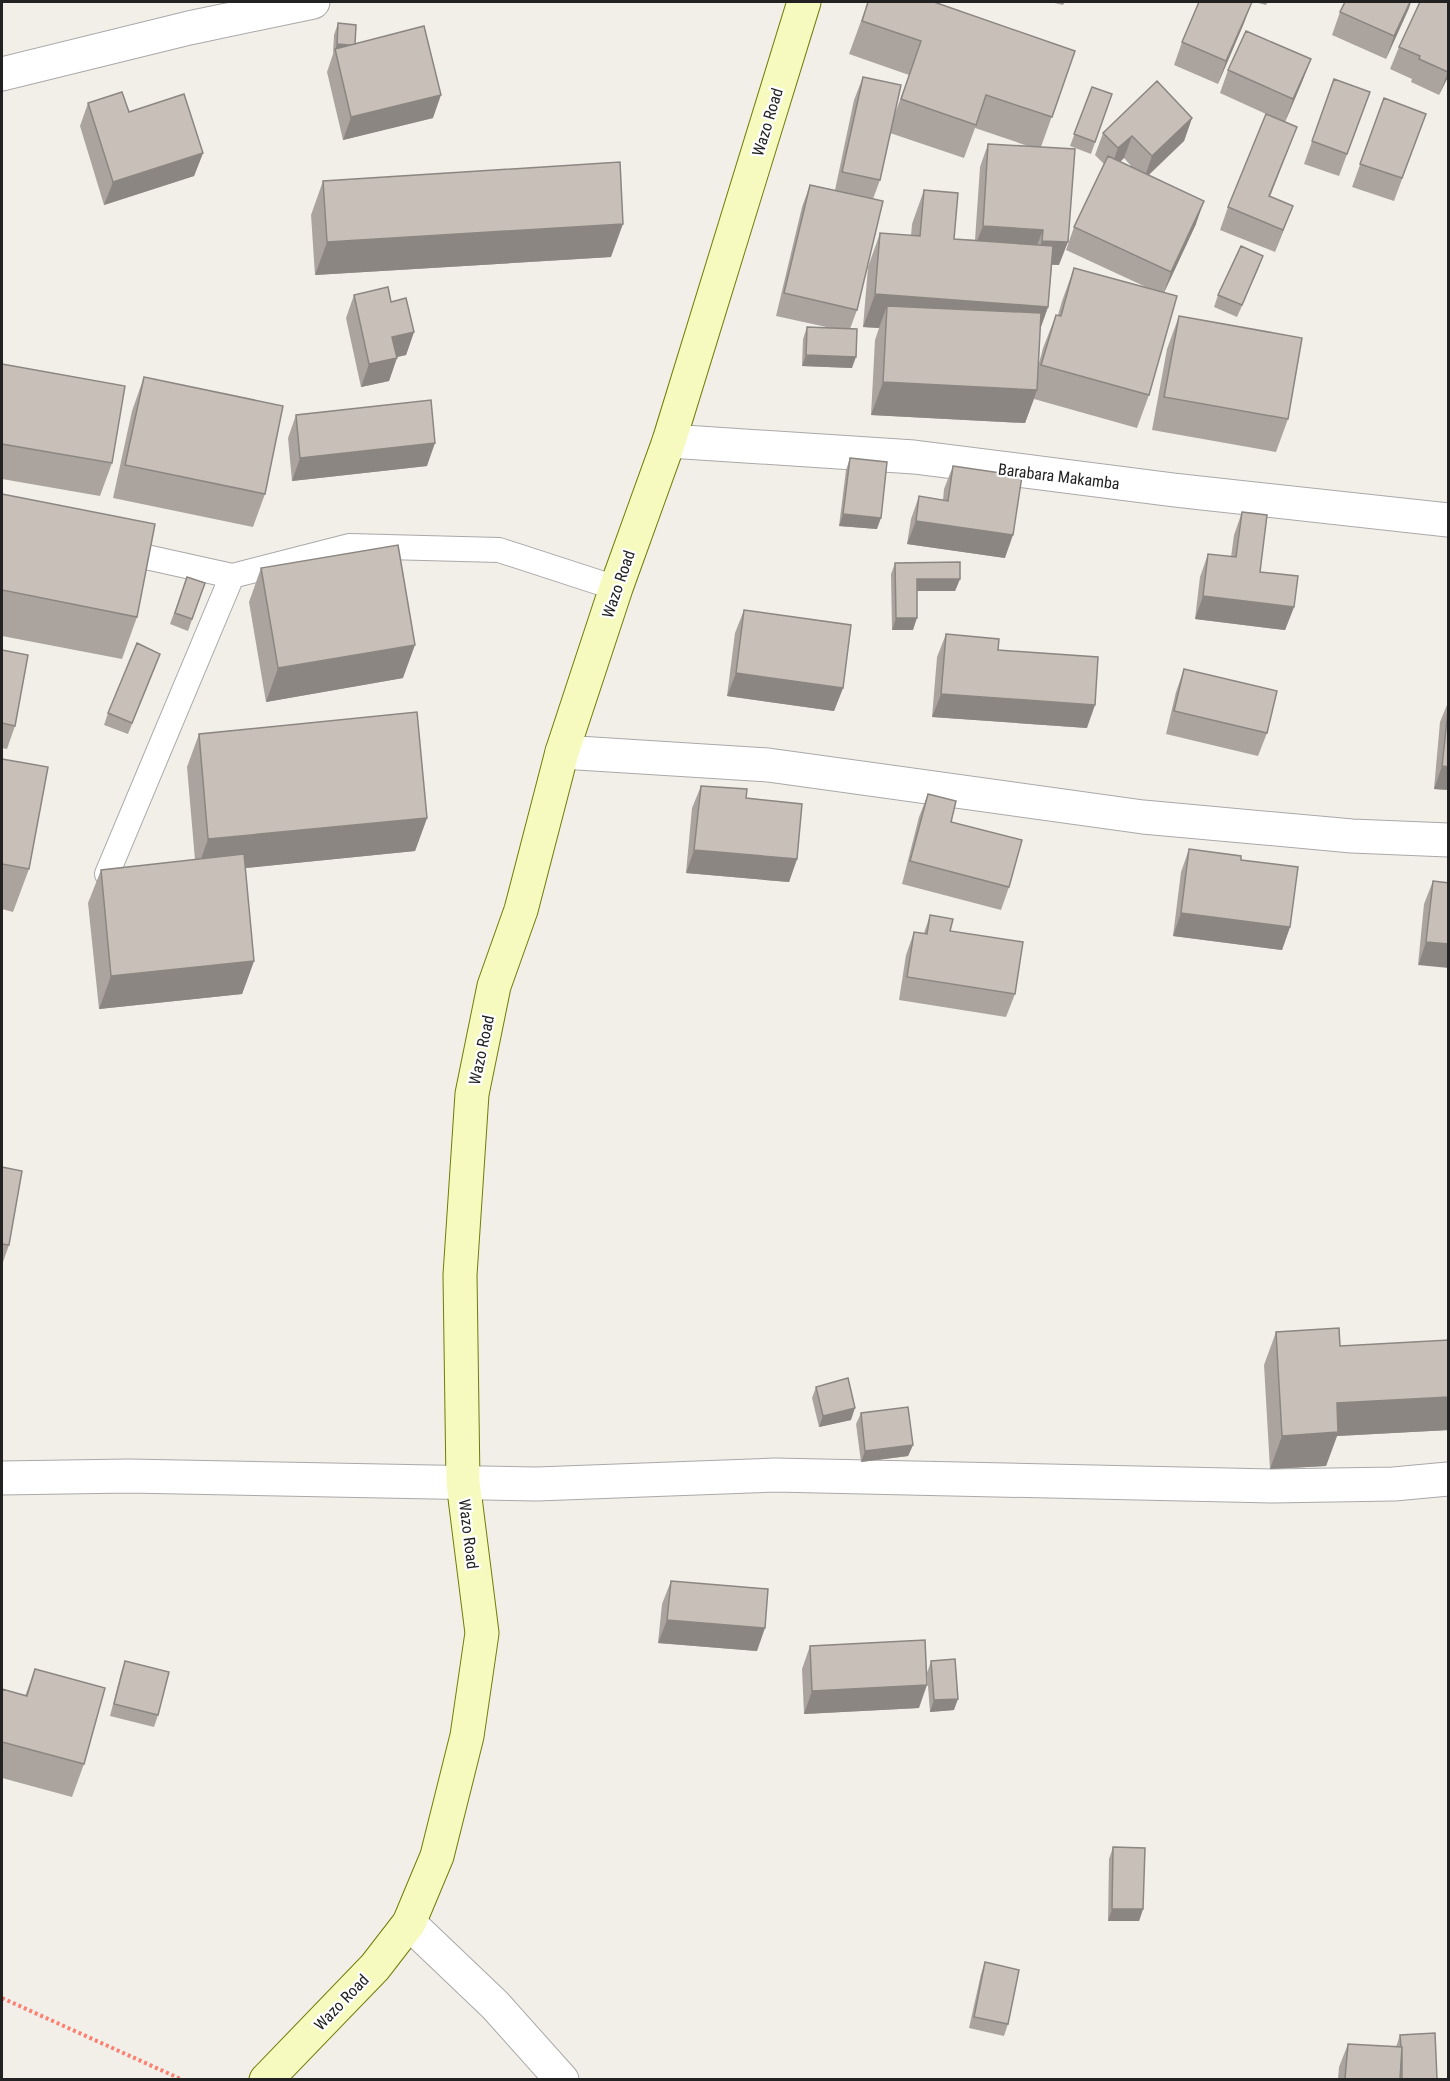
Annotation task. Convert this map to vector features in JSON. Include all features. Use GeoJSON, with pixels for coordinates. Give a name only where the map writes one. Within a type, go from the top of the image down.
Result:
{"type":"FeatureCollection","features":[{"type":"Feature","properties":{"kind":"main road","name":"Wazo Road"},"geometry":{"type":"LineString","coordinates":[[266,2079],[375,1967],[409,1923],[437,1856],[465,1747],[482,1633],[463,1482],[460,1275],[472,1094],[494,986],[521,910],[562,752],[616,588],[669,441],[804,2]]}},
{"type":"Feature","properties":{"kind":"street"},"geometry":{"type":"LineString","coordinates":[[2,74],[189,28],[313,2]]}},
{"type":"Feature","properties":{"kind":"street","name":"Barabara Makamba"},"geometry":{"type":"LineString","coordinates":[[669,441],[914,457],[1174,490],[1449,520]]}},
{"type":"Feature","properties":{"kind":"street"},"geometry":{"type":"LineString","coordinates":[[562,752],[768,765],[1143,817],[1352,836],[1449,840]]}},
{"type":"Feature","properties":{"kind":"street"},"geometry":{"type":"LineString","coordinates":[[2,1478],[129,1476],[537,1484],[775,1475],[1272,1486],[1394,1484],[1449,1479]]}},
{"type":"Feature","properties":{"kind":"street"},"geometry":{"type":"LineString","coordinates":[[409,1923],[495,2005],[562,2079]]}},
{"type":"Feature","properties":{"kind":"lane"},"geometry":{"type":"LineString","coordinates":[[93,546],[232,576],[349,546],[499,550],[616,588]]}},
{"type":"Feature","properties":{"kind":"lane"},"geometry":{"type":"LineString","coordinates":[[107,874],[232,576]]}},
{"type":"Feature","properties":{"kind":"path"},"geometry":{"type":"LineString","coordinates":[[2,1998],[183,2079]]}},
{"type":"Feature","properties":{"kind":"building"},"geometry":{"type":"Polygon","coordinates":[[[868,2],[934,2],[1075,51],[1052,117],[986,95],[976,125],[901,99],[921,41],[862,21],[868,2]]]}},
{"type":"Feature","properties":{"kind":"building"},"geometry":{"type":"Polygon","coordinates":[[[1199,2],[1252,2],[1226,61],[1182,42],[1199,2]]]}},
{"type":"Feature","properties":{"kind":"building"},"geometry":{"type":"Polygon","coordinates":[[[1345,2],[1410,2],[1394,36],[1340,12],[1345,2]]]}},
{"type":"Feature","properties":{"kind":"building"},"geometry":{"type":"Polygon","coordinates":[[[1420,2],[1449,2],[1448,72],[1399,47],[1420,2]]]}},
{"type":"Feature","properties":{"kind":"building"},"geometry":{"type":"Polygon","coordinates":[[[338,23],[356,25],[355,44],[337,44],[338,23]]]}},
{"type":"Feature","properties":{"kind":"building"},"geometry":{"type":"Polygon","coordinates":[[[424,26],[441,95],[351,117],[335,49],[424,26]]]}},
{"type":"Feature","properties":{"kind":"building"},"geometry":{"type":"Polygon","coordinates":[[[1246,31],[1311,59],[1293,99],[1228,70],[1246,31]]]}},
{"type":"Feature","properties":{"kind":"building"},"geometry":{"type":"Polygon","coordinates":[[[863,77],[901,85],[880,180],[842,172],[863,77]]]}},
{"type":"Feature","properties":{"kind":"building"},"geometry":{"type":"Polygon","coordinates":[[[1334,79],[1370,92],[1347,154],[1312,141],[1334,79]]]}},
{"type":"Feature","properties":{"kind":"building"},"geometry":{"type":"Polygon","coordinates":[[[1157,81],[1192,118],[1152,156],[1132,136],[1118,148],[1103,133],[1157,81]]]}},
{"type":"Feature","properties":{"kind":"building"},"geometry":{"type":"Polygon","coordinates":[[[1092,87],[1112,94],[1095,142],[1074,134],[1092,87]]]}},
{"type":"Feature","properties":{"kind":"building"},"geometry":{"type":"Polygon","coordinates":[[[122,92],[129,112],[184,94],[203,153],[113,182],[88,103],[122,92]]]}},
{"type":"Feature","properties":{"kind":"building"},"geometry":{"type":"Polygon","coordinates":[[[1384,98],[1426,114],[1402,178],[1360,164],[1384,98]]]}},
{"type":"Feature","properties":{"kind":"building"},"geometry":{"type":"Polygon","coordinates":[[[1266,114],[1297,127],[1269,196],[1293,206],[1283,230],[1228,207],[1266,114]]]}},
{"type":"Feature","properties":{"kind":"building"},"geometry":{"type":"Polygon","coordinates":[[[988,144],[1075,149],[1068,242],[1042,241],[1043,230],[983,226],[988,144]]]}},
{"type":"Feature","properties":{"kind":"building"},"geometry":{"type":"Polygon","coordinates":[[[1108,156],[1204,201],[1171,272],[1074,227],[1108,156]]]}},
{"type":"Feature","properties":{"kind":"building"},"geometry":{"type":"Polygon","coordinates":[[[620,162],[623,224],[327,242],[323,181],[620,162]]]}},
{"type":"Feature","properties":{"kind":"building"},"geometry":{"type":"Polygon","coordinates":[[[810,185],[883,201],[857,310],[784,293],[810,185]]]}},
{"type":"Feature","properties":{"kind":"building"},"geometry":{"type":"Polygon","coordinates":[[[924,190],[958,193],[954,239],[1053,246],[1048,307],[875,294],[880,233],[920,236],[924,190]]]}},
{"type":"Feature","properties":{"kind":"building"},"geometry":{"type":"Polygon","coordinates":[[[1241,246],[1263,256],[1242,305],[1218,295],[1241,246]]]}},
{"type":"Feature","properties":{"kind":"building"},"geometry":{"type":"Polygon","coordinates":[[[1074,268],[1177,296],[1149,395],[1041,365],[1056,315],[1061,316],[1074,268]]]}},
{"type":"Feature","properties":{"kind":"building"},"geometry":{"type":"Polygon","coordinates":[[[388,287],[391,302],[406,298],[414,332],[392,337],[397,358],[369,364],[354,295],[388,287]]]}},
{"type":"Feature","properties":{"kind":"building"},"geometry":{"type":"Polygon","coordinates":[[[887,306],[1041,313],[1037,390],[883,382],[887,306]]]}},
{"type":"Feature","properties":{"kind":"building"},"geometry":{"type":"Polygon","coordinates":[[[1179,316],[1302,338],[1288,419],[1164,397],[1179,316]]]}},
{"type":"Feature","properties":{"kind":"building"},"geometry":{"type":"Polygon","coordinates":[[[807,327],[857,329],[856,357],[806,355],[807,327]]]}},
{"type":"Feature","properties":{"kind":"building"},"geometry":{"type":"Polygon","coordinates":[[[2,364],[125,386],[112,463],[2,444],[2,364]]]}},
{"type":"Feature","properties":{"kind":"building"},"geometry":{"type":"Polygon","coordinates":[[[144,377],[283,406],[265,494],[125,465],[144,377]]]}},
{"type":"Feature","properties":{"kind":"building"},"geometry":{"type":"Polygon","coordinates":[[[431,400],[435,443],[300,458],[296,415],[431,400]]]}},
{"type":"Feature","properties":{"kind":"building"},"geometry":{"type":"Polygon","coordinates":[[[850,458],[887,462],[881,518],[843,514],[850,458]]]}},
{"type":"Feature","properties":{"kind":"building"},"geometry":{"type":"Polygon","coordinates":[[[953,466],[1022,476],[1013,535],[916,521],[919,496],[948,501],[953,466]]]}},
{"type":"Feature","properties":{"kind":"building"},"geometry":{"type":"Polygon","coordinates":[[[2,494],[155,524],[137,617],[2,590],[2,494]]]}},
{"type":"Feature","properties":{"kind":"building"},"geometry":{"type":"Polygon","coordinates":[[[1242,512],[1267,515],[1260,572],[1298,576],[1294,607],[1203,596],[1208,554],[1236,557],[1242,512]]]}},
{"type":"Feature","properties":{"kind":"building"},"geometry":{"type":"Polygon","coordinates":[[[398,545],[415,645],[278,668],[261,568],[398,545]]]}},
{"type":"Feature","properties":{"kind":"building"},"geometry":{"type":"Polygon","coordinates":[[[960,562],[960,579],[917,579],[917,618],[896,618],[895,563],[960,562]]]}},
{"type":"Feature","properties":{"kind":"building"},"geometry":{"type":"Polygon","coordinates":[[[187,577],[205,583],[192,619],[175,613],[187,577]]]}},
{"type":"Feature","properties":{"kind":"building"},"geometry":{"type":"Polygon","coordinates":[[[744,610],[851,625],[843,688],[736,673],[744,610]]]}},
{"type":"Feature","properties":{"kind":"building"},"geometry":{"type":"Polygon","coordinates":[[[946,634],[999,639],[998,650],[1098,657],[1095,705],[941,694],[946,634]]]}},
{"type":"Feature","properties":{"kind":"building"},"geometry":{"type":"Polygon","coordinates":[[[137,643],[160,654],[132,723],[108,713],[137,643]]]}},
{"type":"Feature","properties":{"kind":"building"},"geometry":{"type":"Polygon","coordinates":[[[2,650],[28,655],[15,726],[2,723],[2,650]]]}},
{"type":"Feature","properties":{"kind":"building"},"geometry":{"type":"Polygon","coordinates":[[[1184,669],[1277,691],[1267,733],[1174,711],[1184,669]]]}},
{"type":"Feature","properties":{"kind":"building"},"geometry":{"type":"Polygon","coordinates":[[[1449,701],[1449,767],[1442,766],[1449,701]]]}},
{"type":"Feature","properties":{"kind":"building"},"geometry":{"type":"Polygon","coordinates":[[[417,712],[427,818],[208,839],[199,734],[417,712]]]}},
{"type":"Feature","properties":{"kind":"building"},"geometry":{"type":"Polygon","coordinates":[[[2,759],[48,767],[29,869],[2,864],[2,759]]]}},
{"type":"Feature","properties":{"kind":"building"},"geometry":{"type":"Polygon","coordinates":[[[701,786],[747,789],[746,798],[802,804],[797,859],[694,850],[701,786]]]}},
{"type":"Feature","properties":{"kind":"building"},"geometry":{"type":"Polygon","coordinates":[[[928,794],[956,801],[951,822],[1022,840],[1009,887],[910,861],[928,794]]]}},
{"type":"Feature","properties":{"kind":"building"},"geometry":{"type":"Polygon","coordinates":[[[1189,849],[1241,856],[1241,860],[1298,867],[1290,927],[1181,913],[1189,849]]]}},
{"type":"Feature","properties":{"kind":"building"},"geometry":{"type":"Polygon","coordinates":[[[244,854],[254,961],[111,976],[101,870],[244,854]]]}},
{"type":"Feature","properties":{"kind":"building"},"geometry":{"type":"Polygon","coordinates":[[[1433,881],[1449,883],[1449,944],[1426,942],[1433,881]]]}},
{"type":"Feature","properties":{"kind":"building"},"geometry":{"type":"Polygon","coordinates":[[[930,915],[953,919],[950,931],[1023,942],[1015,994],[907,977],[914,932],[927,934],[930,915]]]}},
{"type":"Feature","properties":{"kind":"building"},"geometry":{"type":"Polygon","coordinates":[[[2,1167],[22,1171],[9,1245],[2,1244],[2,1167]]]}},
{"type":"Feature","properties":{"kind":"building"},"geometry":{"type":"Polygon","coordinates":[[[1339,1328],[1340,1346],[1449,1340],[1449,1397],[1337,1403],[1338,1432],[1282,1436],[1276,1332],[1339,1328]]]}},
{"type":"Feature","properties":{"kind":"building"},"geometry":{"type":"Polygon","coordinates":[[[848,1378],[855,1408],[823,1416],[816,1387],[848,1378]]]}},
{"type":"Feature","properties":{"kind":"building"},"geometry":{"type":"Polygon","coordinates":[[[908,1407],[913,1445],[865,1451],[861,1413],[908,1407]]]}},
{"type":"Feature","properties":{"kind":"building"},"geometry":{"type":"Polygon","coordinates":[[[671,1581],[768,1589],[765,1628],[667,1620],[671,1581]]]}},
{"type":"Feature","properties":{"kind":"building"},"geometry":{"type":"Polygon","coordinates":[[[925,1640],[927,1685],[812,1691],[810,1646],[925,1640]]]}},
{"type":"Feature","properties":{"kind":"building"},"geometry":{"type":"Polygon","coordinates":[[[955,1659],[958,1699],[934,1700],[931,1661],[955,1659]]]}},
{"type":"Feature","properties":{"kind":"building"},"geometry":{"type":"Polygon","coordinates":[[[125,1661],[169,1672],[158,1715],[114,1704],[125,1661]]]}},
{"type":"Feature","properties":{"kind":"building"},"geometry":{"type":"Polygon","coordinates":[[[35,1669],[105,1688],[84,1764],[2,1742],[2,1689],[27,1696],[35,1669]]]}},
{"type":"Feature","properties":{"kind":"building"},"geometry":{"type":"Polygon","coordinates":[[[1113,1847],[1145,1848],[1143,1909],[1112,1909],[1113,1847]]]}},
{"type":"Feature","properties":{"kind":"building"},"geometry":{"type":"Polygon","coordinates":[[[985,1962],[1019,1970],[1008,2024],[974,2017],[985,1962]]]}},
{"type":"Feature","properties":{"kind":"building"},"geometry":{"type":"Polygon","coordinates":[[[1435,2033],[1437,2079],[1402,2079],[1400,2035],[1435,2033]]]}},
{"type":"Feature","properties":{"kind":"building"},"geometry":{"type":"Polygon","coordinates":[[[1348,2044],[1402,2047],[1400,2079],[1345,2079],[1348,2044]]]}}]}
